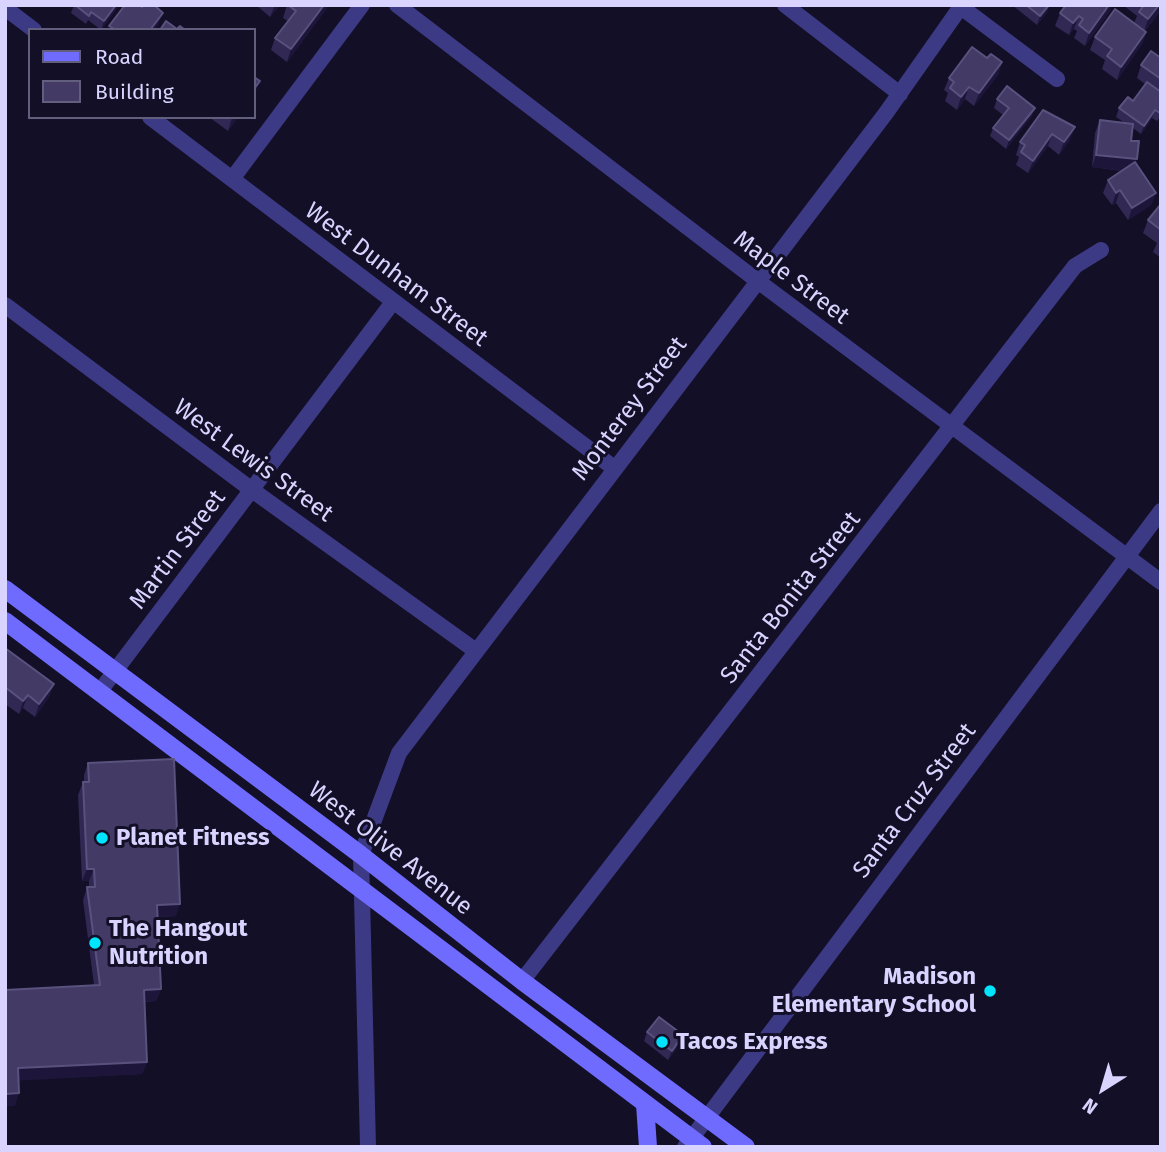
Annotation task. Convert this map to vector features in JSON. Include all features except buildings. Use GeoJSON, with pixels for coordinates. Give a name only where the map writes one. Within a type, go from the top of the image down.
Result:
{"type":"FeatureCollection","features":[{"type":"Feature","properties":{"kind":"main road","name":"West Olive Avenue"},"geometry":{"type":"LineString","coordinates":[[5,589],[361,855],[522,981],[746,1147]]}},
{"type":"Feature","properties":{"kind":"main road","name":"West Olive Avenue"},"geometry":{"type":"LineString","coordinates":[[5,621],[645,1104],[693,1144]]}},
{"type":"Feature","properties":{"kind":"main road"},"geometry":{"type":"LineString","coordinates":[[645,1104],[648,1147]]}},
{"type":"Feature","properties":{"kind":"street"},"geometry":{"type":"LineString","coordinates":[[232,179],[362,5]]}},
{"type":"Feature","properties":{"kind":"street","name":"Maple Street"},"geometry":{"type":"LineString","coordinates":[[397,5],[758,282],[1161,582]]}},
{"type":"Feature","properties":{"kind":"street"},"geometry":{"type":"LineString","coordinates":[[785,5],[900,94]]}},
{"type":"Feature","properties":{"kind":"street"},"geometry":{"type":"LineString","coordinates":[[962,6],[1057,79]]}},
{"type":"Feature","properties":{"kind":"street","name":"Monterey Street"},"geometry":{"type":"LineString","coordinates":[[361,855],[399,753],[900,94],[962,6]]}},
{"type":"Feature","properties":{"kind":"street"},"geometry":{"type":"LineString","coordinates":[[5,8],[31,28]]}},
{"type":"Feature","properties":{"kind":"street","name":"West Dunham Street"},"geometry":{"type":"LineString","coordinates":[[153,119],[614,468]]}},
{"type":"Feature","properties":{"kind":"street","name":"Santa Bonita Street"},"geometry":{"type":"LineString","coordinates":[[522,981],[1075,266],[1101,250]]}},
{"type":"Feature","properties":{"kind":"street","name":"Martin Street"},"geometry":{"type":"LineString","coordinates":[[100,691],[393,302]]}},
{"type":"Feature","properties":{"kind":"street","name":"West Lewis Street"},"geometry":{"type":"LineString","coordinates":[[5,304],[252,490],[476,651]]}},
{"type":"Feature","properties":{"kind":"street","name":"Santa Cruz Street"},"geometry":{"type":"LineString","coordinates":[[693,1144],[706,1118],[1161,511]]}},
{"type":"Feature","properties":{"kind":"street"},"geometry":{"type":"LineString","coordinates":[[361,855],[368,1147]]}},
{"type":"Feature","properties":{"kind":"place","name":"Planet Fitness"},"geometry":{"type":"Point","coordinates":[102,838]}},
{"type":"Feature","properties":{"kind":"place","name":"The Hangout Nutrition"},"geometry":{"type":"Point","coordinates":[95,943]}},
{"type":"Feature","properties":{"kind":"place","name":"Madison Elementary School"},"geometry":{"type":"Point","coordinates":[990,991]}},
{"type":"Feature","properties":{"kind":"place","name":"Tacos Express"},"geometry":{"type":"Point","coordinates":[662,1042]}}]}
